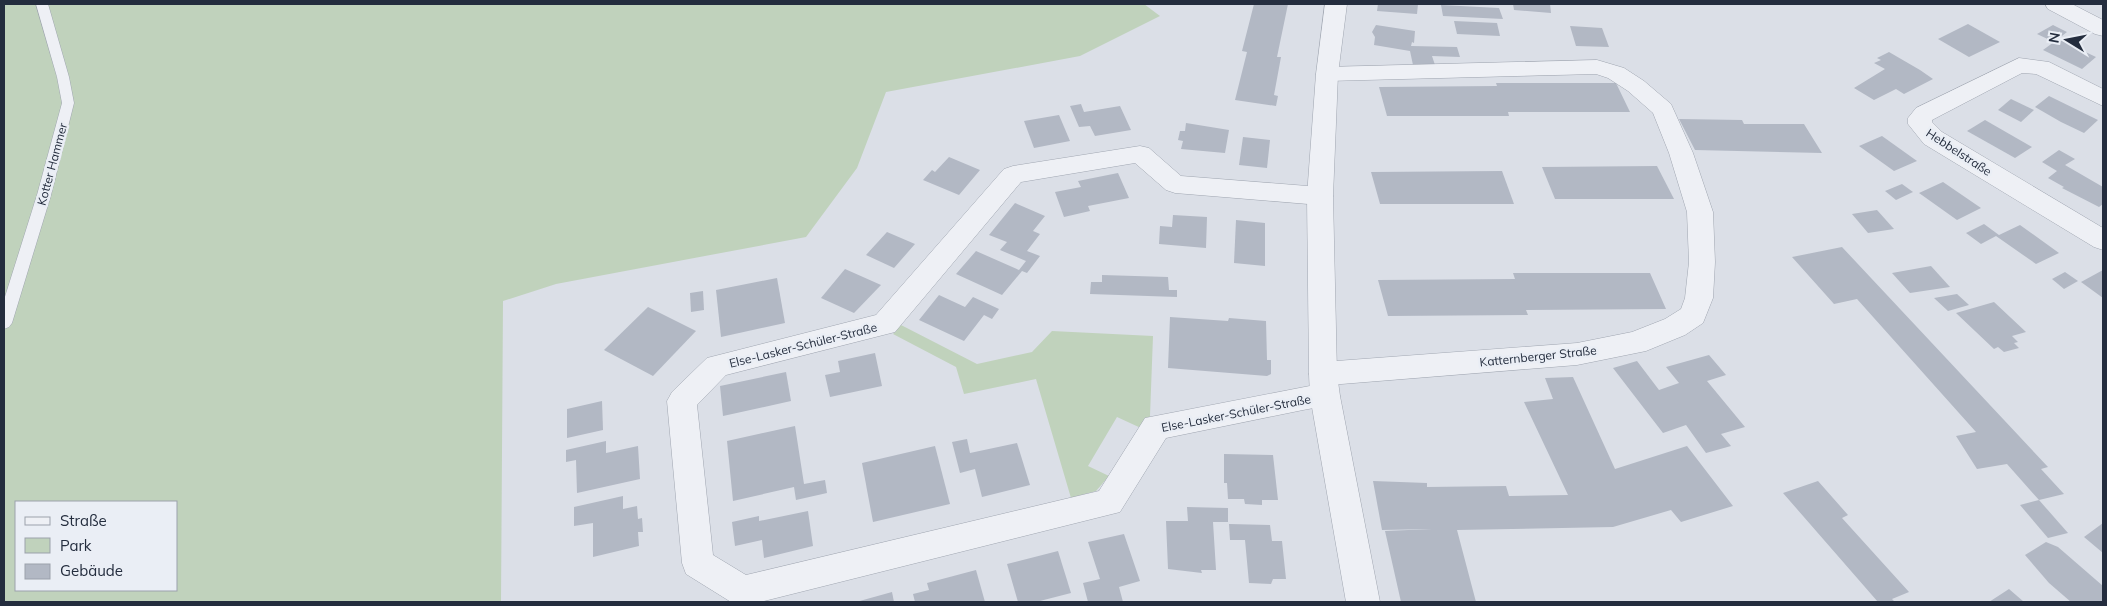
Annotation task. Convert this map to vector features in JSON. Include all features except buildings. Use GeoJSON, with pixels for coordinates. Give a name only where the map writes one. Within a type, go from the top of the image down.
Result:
{"type":"FeatureCollection","features":[{"type":"Feature","properties":{"kind":"street"},"geometry":{"type":"LineString","coordinates":[[1336,4],[1327,74],[1320,196],[1324,385],[1363,602]]}},
{"type":"Feature","properties":{"kind":"street"},"geometry":{"type":"LineString","coordinates":[[2056,4],[2103,29]]}},
{"type":"Feature","properties":{"kind":"street","name":"Hebbelstraße"},"geometry":{"type":"LineString","coordinates":[[2103,98],[2041,67],[2019,65],[1924,114],[1920,118],[1920,124],[1933,138],[2103,240]]}},
{"type":"Feature","properties":{"kind":"street","name":"Katternberger Straße"},"geometry":{"type":"LineString","coordinates":[[1324,385],[1577,354],[1636,343],[1675,327],[1692,315],[1699,298],[1702,262],[1700,212],[1681,154],[1663,109],[1636,86],[1616,73],[1597,67],[1327,74]]}},
{"type":"Feature","properties":{"kind":"street","name":"Else-Lasker-Schüler-Straße"},"geometry":{"type":"LineString","coordinates":[[1320,196],[1175,184],[1140,154],[1013,175],[885,324],[717,366],[682,401],[698,563],[743,591],[1109,502],[1156,427],[1302,398],[1324,385]]}},
{"type":"Feature","properties":{"kind":"lane","name":"Kotter Hammer"},"geometry":{"type":"LineString","coordinates":[[4,323],[44,195],[68,103],[63,78],[42,4]]}},
{"type":"Feature","properties":{"kind":"green space"},"geometry":{"type":"Polygon","coordinates":[[[4,4],[1144,4],[1160,16],[1080,56],[886,92],[857,168],[806,237],[556,284],[503,301],[501,602],[4,602],[4,4]]]}},
{"type":"Feature","properties":{"kind":"green space"},"geometry":{"type":"Polygon","coordinates":[[[901,325],[977,364],[1032,352],[1052,331],[1153,336],[1150,416],[1143,429],[1117,417],[1088,466],[1109,476],[1096,491],[1071,498],[1036,379],[964,394],[956,367],[893,334],[901,325]]]}}]}
